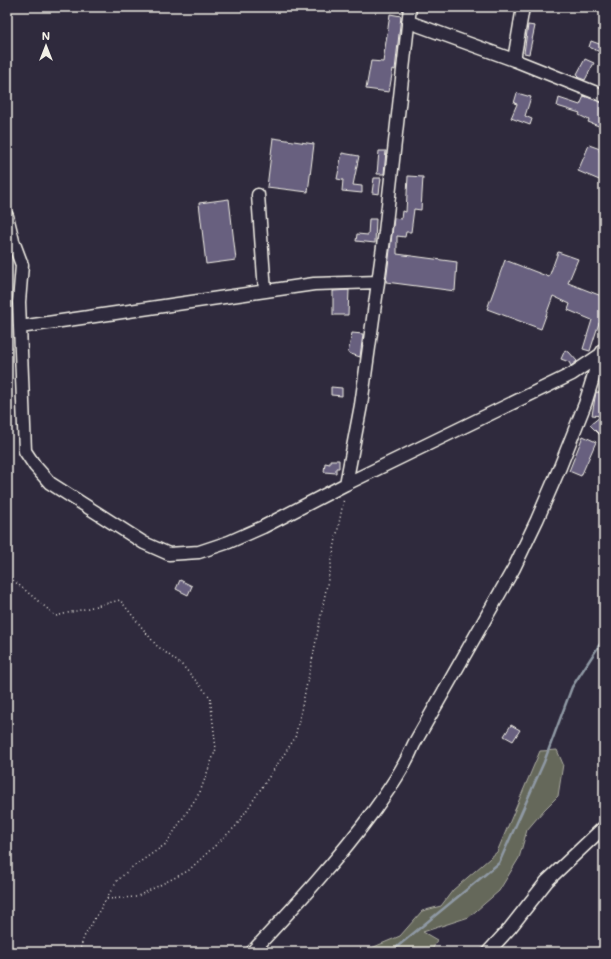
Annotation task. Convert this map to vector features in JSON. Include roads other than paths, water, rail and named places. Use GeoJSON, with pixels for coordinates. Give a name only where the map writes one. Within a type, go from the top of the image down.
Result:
{"type":"FeatureCollection","features":[{"type":"Feature","properties":{"kind":"street"},"geometry":{"type":"LineString","coordinates":[[346,484],[361,405],[385,232],[410,7]]}},
{"type":"Feature","properties":{"kind":"street"},"geometry":{"type":"LineString","coordinates":[[514,60],[522,7]]}},
{"type":"Feature","properties":{"kind":"street"},"geometry":{"type":"LineString","coordinates":[[409,22],[514,60],[604,96]]}},
{"type":"Feature","properties":{"kind":"street"},"geometry":{"type":"LineString","coordinates":[[258,195],[265,291]]}},
{"type":"Feature","properties":{"kind":"street"},"geometry":{"type":"LineString","coordinates":[[7,216],[13,241],[22,266],[19,302],[25,451],[35,466],[50,483],[144,543],[169,554],[199,552],[229,542],[263,527],[346,484],[572,374],[602,352]]}},
{"type":"Feature","properties":{"kind":"street"},"geometry":{"type":"LineString","coordinates":[[20,327],[314,284],[378,282]]}},
{"type":"Feature","properties":{"kind":"street"},"geometry":{"type":"LineString","coordinates":[[252,952],[354,837],[395,780],[407,760],[414,744],[514,568],[537,520],[585,404],[602,352]]}},
{"type":"Feature","properties":{"kind":"street"},"geometry":{"type":"LineString","coordinates":[[488,952],[510,928],[547,881],[604,827]]}},
{"type":"Feature","properties":{"kind":"waterway"},"geometry":{"type":"LineString","coordinates":[[393,952],[398,946],[499,863],[544,762],[572,687],[604,638]]}}]}
